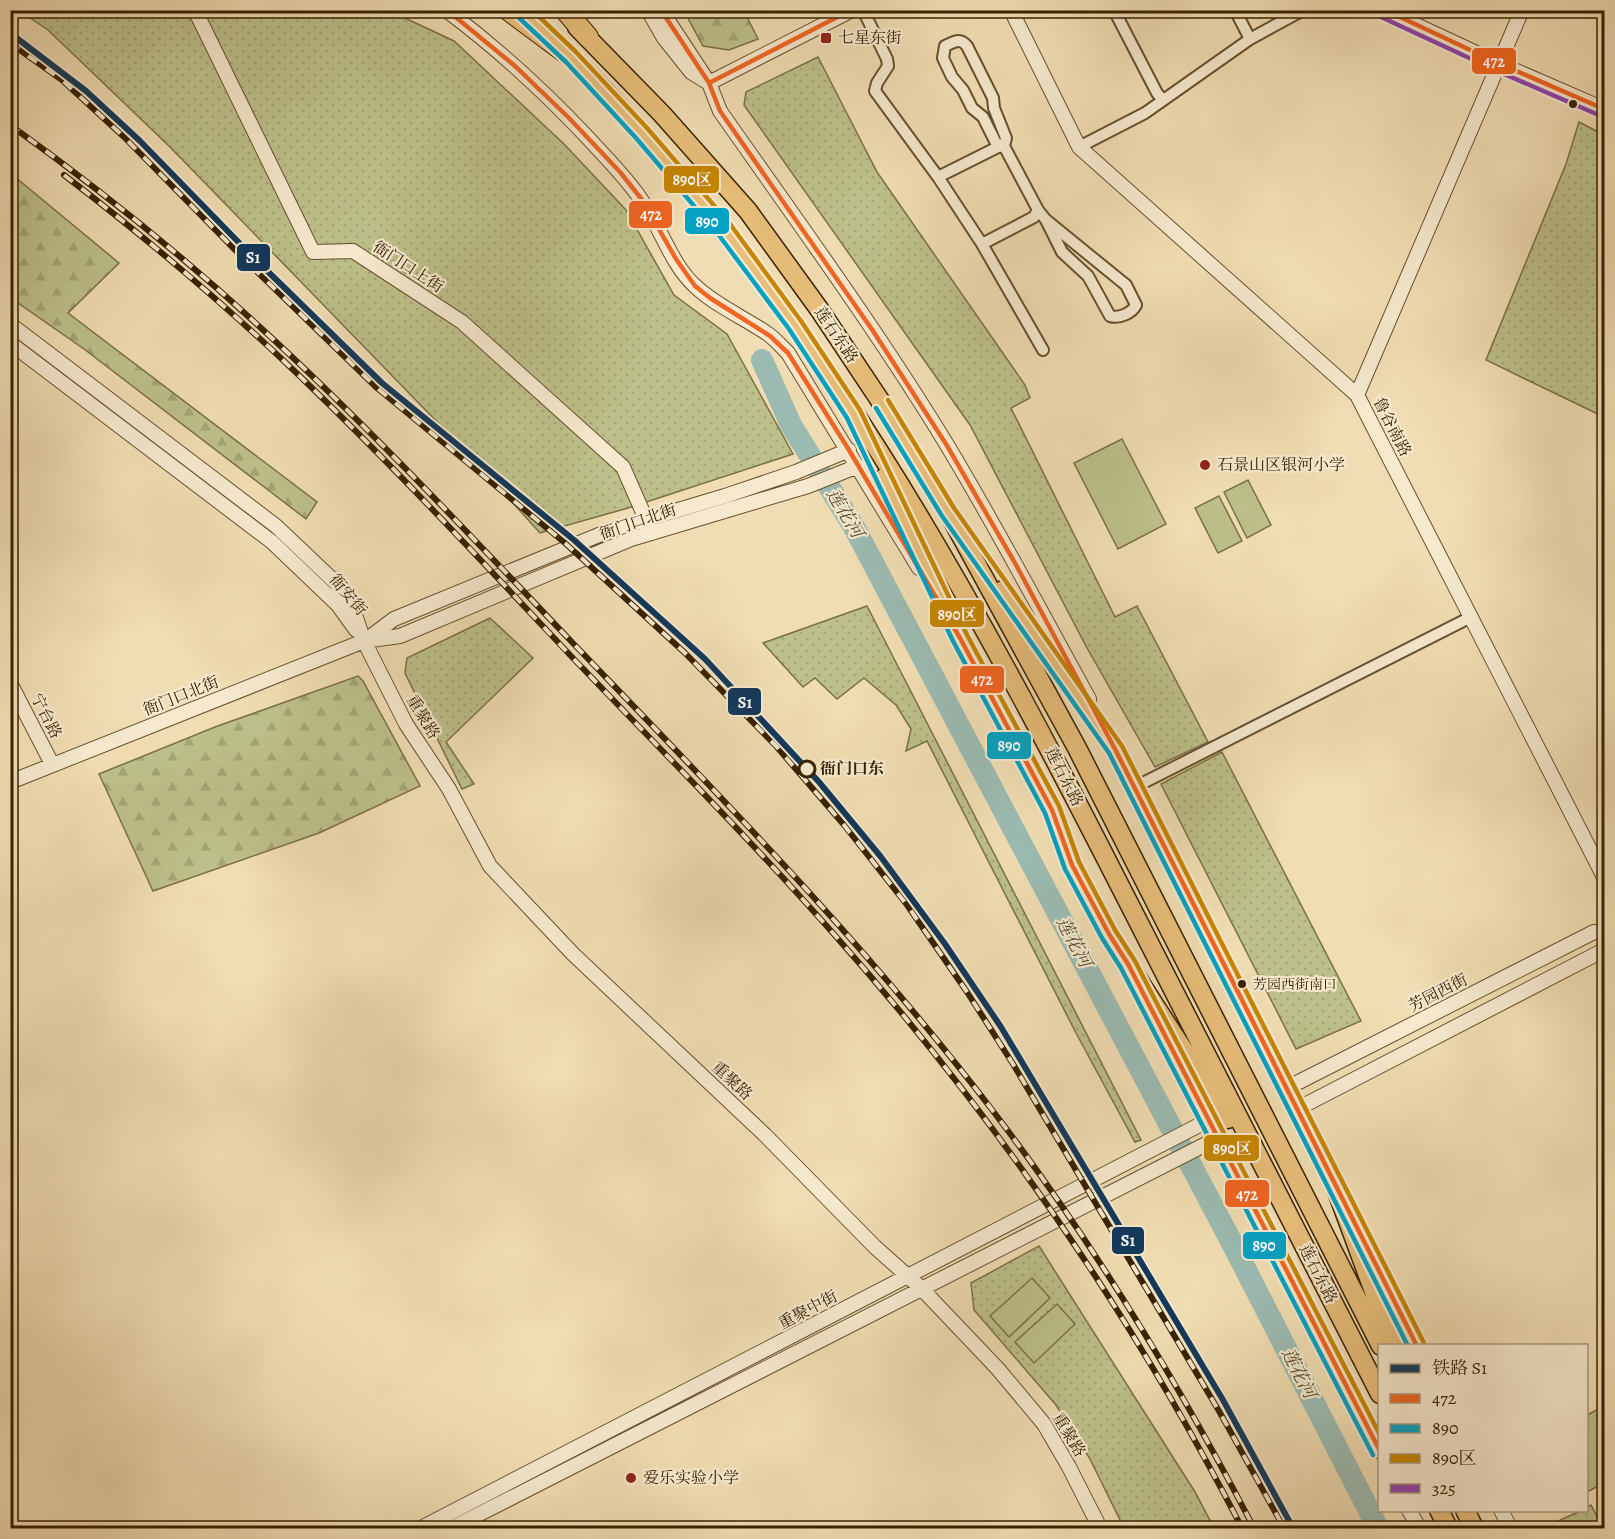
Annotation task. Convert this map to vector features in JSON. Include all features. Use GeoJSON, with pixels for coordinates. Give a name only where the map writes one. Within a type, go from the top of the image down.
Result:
{"type":"FeatureCollection","features":[{"type":"Feature","properties":{"kind":"highway"},"geometry":{"type":"LineString","coordinates":[[508,10],[571,57]]}},
{"type":"Feature","properties":{"kind":"highway","name":"莲石东路"},"geometry":{"type":"LineString","coordinates":[[520,10],[571,57],[642,133],[724,229],[795,325],[927,526],[1056,759],[1378,1390]]}},
{"type":"Feature","properties":{"kind":"highway","name":"莲石东路"},"geometry":{"type":"LineString","coordinates":[[559,10],[662,114],[748,211],[819,309],[879,399],[948,512],[1077,748],[1380,1344]]}},
{"type":"Feature","properties":{"kind":"highway"},"geometry":{"type":"LineString","coordinates":[[564,10],[588,38]]}},
{"type":"Feature","properties":{"kind":"highway"},"geometry":{"type":"LineString","coordinates":[[854,414],[960,638]]}},
{"type":"Feature","properties":{"kind":"highway"},"geometry":{"type":"LineString","coordinates":[[948,512],[1115,749]]}},
{"type":"Feature","properties":{"kind":"highway"},"geometry":{"type":"LineString","coordinates":[[1128,964],[1283,1204]]}},
{"type":"Feature","properties":{"kind":"highway"},"geometry":{"type":"LineString","coordinates":[[1331,1175],[1393,1344]]}},
{"type":"Feature","properties":{"kind":"highway"},"geometry":{"type":"LineString","coordinates":[[1440,1512],[1448,1528]]}},
{"type":"Feature","properties":{"kind":"highway"},"geometry":{"type":"LineString","coordinates":[[1466,1512],[1474,1528]]}},
{"type":"Feature","properties":{"kind":"street","name":"衙门口上街"},"geometry":{"type":"LineString","coordinates":[[195,10],[313,252],[353,252],[462,322],[623,467],[650,526]]}},
{"type":"Feature","properties":{"kind":"street","name":"莲石东路"},"geometry":{"type":"LineString","coordinates":[[446,10],[514,66],[569,118],[620,172],[643,201],[675,259],[694,286],[770,336],[788,353],[852,468],[960,638],[1052,810],[1072,865],[1128,964],[1378,1448]]}},
{"type":"Feature","properties":{"kind":"street"},"geometry":{"type":"LineString","coordinates":[[648,10],[664,38],[691,72],[709,83],[852,10]]}},
{"type":"Feature","properties":{"kind":"street","name":"莲石东路"},"geometry":{"type":"LineString","coordinates":[[661,10],[709,83],[720,111],[873,331],[946,444],[1015,563],[1135,787],[1416,1344]]}},
{"type":"Feature","properties":{"kind":"street"},"geometry":{"type":"LineString","coordinates":[[863,10],[887,58],[888,66],[877,83],[875,91],[938,177],[982,244],[1043,350]]}},
{"type":"Feature","properties":{"kind":"street","name":"鲁谷南路"},"geometry":{"type":"LineString","coordinates":[[1011,10],[1079,147],[1357,395],[1605,877]]}},
{"type":"Feature","properties":{"kind":"street"},"geometry":{"type":"LineString","coordinates":[[1116,10],[1116,15],[1157,93],[1163,100]]}},
{"type":"Feature","properties":{"kind":"street"},"geometry":{"type":"LineString","coordinates":[[1235,10],[1250,39]]}},
{"type":"Feature","properties":{"kind":"street"},"geometry":{"type":"LineString","coordinates":[[1079,147],[1145,112],[1250,39],[1303,10]]}},
{"type":"Feature","properties":{"kind":"street"},"geometry":{"type":"LineString","coordinates":[[1384,10],[1605,109]]}},
{"type":"Feature","properties":{"kind":"street"},"geometry":{"type":"LineString","coordinates":[[1357,395],[1522,10]]}},
{"type":"Feature","properties":{"kind":"street"},"geometry":{"type":"LineString","coordinates":[[938,177],[1001,147],[1006,138],[994,108],[993,98],[967,46],[963,41],[958,40],[945,46],[943,58],[952,77],[1001,147],[1046,220],[1062,252],[1088,276],[1110,316],[1119,317],[1134,309],[1135,301],[1126,285],[1046,220]]}},
{"type":"Feature","properties":{"kind":"street"},"geometry":{"type":"LineString","coordinates":[[982,244],[1034,217],[1038,210]]}},
{"type":"Feature","properties":{"kind":"street","name":"衙安街"},"geometry":{"type":"LineString","coordinates":[[10,324],[276,526],[336,583],[353,609],[364,641]]}},
{"type":"Feature","properties":{"kind":"street","name":"衙安街"},"geometry":{"type":"LineString","coordinates":[[10,343],[272,542],[338,605],[364,641]]}},
{"type":"Feature","properties":{"kind":"street","name":"衙门口北街"},"geometry":{"type":"LineString","coordinates":[[650,526],[843,453]]}},
{"type":"Feature","properties":{"kind":"street","name":"衙门口北街"},"geometry":{"type":"LineString","coordinates":[[10,782],[364,641],[394,619],[611,530],[650,526],[808,486],[852,468]]}},
{"type":"Feature","properties":{"kind":"street"},"geometry":{"type":"LineString","coordinates":[[1135,787],[1471,617]]}},
{"type":"Feature","properties":{"kind":"street","name":"重聚路"},"geometry":{"type":"LineString","coordinates":[[364,641],[406,724],[449,789],[490,866],[573,954],[765,1135],[875,1247],[921,1288],[998,1369],[1044,1424],[1070,1467],[1100,1528]]}},
{"type":"Feature","properties":{"kind":"street","name":"宁台路"},"geometry":{"type":"LineString","coordinates":[[10,683],[52,764]]}},
{"type":"Feature","properties":{"kind":"street","name":"芳园西街"},"geometry":{"type":"LineString","coordinates":[[1287,1089],[1594,932],[1605,933]]}},
{"type":"Feature","properties":{"kind":"street"},"geometry":{"type":"LineString","coordinates":[[1297,1109],[1605,950]]}},
{"type":"Feature","properties":{"kind":"street","name":"重聚中街"},"geometry":{"type":"LineString","coordinates":[[421,1528],[1209,1120]]}},
{"type":"Feature","properties":{"kind":"street","name":"重聚中街"},"geometry":{"type":"LineString","coordinates":[[452,1528],[1218,1138]]}},
{"type":"Feature","properties":{"kind":"street"},"geometry":{"type":"LineString","coordinates":[[1410,1512],[1419,1528]]}},
{"type":"Feature","properties":{"kind":"street"},"geometry":{"type":"LineString","coordinates":[[1502,1512],[1510,1528]]}},
{"type":"Feature","properties":{"kind":"green space"},"geometry":{"type":"Polygon","coordinates":[[[20,11],[390,11],[454,41],[564,144],[626,210],[674,295],[727,334],[793,454],[628,508],[540,533],[474,460],[170,147],[48,30],[20,11]]]}},
{"type":"Feature","properties":{"kind":"green space"},"geometry":{"type":"Polygon","coordinates":[[[684,11],[744,11],[758,39],[729,50],[703,46],[684,11]]]}},
{"type":"Feature","properties":{"kind":"green space"},"geometry":{"type":"Polygon","coordinates":[[[818,57],[877,172],[1025,385],[1030,398],[1011,408],[1115,617],[1137,606],[1208,742],[1155,767],[1087,648],[970,425],[744,105],[746,92],[818,57]]]}},
{"type":"Feature","properties":{"kind":"green space"},"geometry":{"type":"Polygon","coordinates":[[[1579,122],[1604,135],[1604,417],[1486,360],[1566,164],[1579,122]]]}},
{"type":"Feature","properties":{"kind":"green space"},"geometry":{"type":"Polygon","coordinates":[[[15,177],[119,263],[68,313],[317,502],[306,519],[84,349],[11,298],[10,185],[15,177]]]}},
{"type":"Feature","properties":{"kind":"green space"},"geometry":{"type":"Polygon","coordinates":[[[1122,439],[1166,524],[1118,549],[1074,463],[1122,439]]]}},
{"type":"Feature","properties":{"kind":"green space"},"geometry":{"type":"Polygon","coordinates":[[[1248,480],[1271,525],[1247,538],[1224,492],[1248,480]]]}},
{"type":"Feature","properties":{"kind":"green space"},"geometry":{"type":"Polygon","coordinates":[[[1219,496],[1242,541],[1218,553],[1195,508],[1219,496]]]}},
{"type":"Feature","properties":{"kind":"green space"},"geometry":{"type":"Polygon","coordinates":[[[867,606],[1141,1140],[1135,1142],[1076,1033],[927,741],[906,751],[911,729],[896,705],[864,678],[837,699],[815,678],[803,687],[763,643],[867,606]]]}},
{"type":"Feature","properties":{"kind":"green space"},"geometry":{"type":"Polygon","coordinates":[[[490,618],[533,658],[446,742],[474,784],[462,789],[405,673],[407,658],[490,618]]]}},
{"type":"Feature","properties":{"kind":"green space"},"geometry":{"type":"Polygon","coordinates":[[[358,676],[363,681],[420,786],[319,833],[153,891],[99,774],[215,727],[358,676]]]}},
{"type":"Feature","properties":{"kind":"green space"},"geometry":{"type":"Polygon","coordinates":[[[1222,752],[1361,1021],[1296,1049],[1161,784],[1222,752]]]}},
{"type":"Feature","properties":{"kind":"green space"},"geometry":{"type":"Polygon","coordinates":[[[1039,1246],[1195,1492],[1214,1528],[1124,1528],[1090,1459],[1056,1405],[974,1310],[971,1283],[1039,1246]]]}},
{"type":"Feature","properties":{"kind":"green space"},"geometry":{"type":"Polygon","coordinates":[[[1032,1278],[1050,1298],[1009,1337],[990,1316],[1032,1278]]]}},
{"type":"Feature","properties":{"kind":"green space"},"geometry":{"type":"Polygon","coordinates":[[[1057,1304],[1075,1324],[1034,1363],[1015,1342],[1057,1304]]]}},
{"type":"Feature","properties":{"kind":"green space"},"geometry":{"type":"Polygon","coordinates":[[[1604,1406],[1604,1483],[1588,1491],[1588,1414],[1604,1406]]]}},
{"type":"Feature","properties":{"kind":"green space"},"geometry":{"type":"Polygon","coordinates":[[[1591,1505],[1603,1528],[1543,1528],[1578,1512],[1588,1512],[1588,1506],[1591,1505]]]}},
{"type":"Feature","properties":{"kind":"waterway","name":"莲花河"},"geometry":{"type":"LineString","coordinates":[[762,360],[791,425],[854,527],[1231,1241],[1378,1528]]}},
{"type":"Feature","properties":{"kind":"railway"},"geometry":{"type":"LineString","coordinates":[[10,43],[62,80],[124,137],[246,261],[377,388],[565,543],[685,653],[776,746],[844,825],[907,905],[1013,1064],[1219,1411],[1284,1528]]}},
{"type":"Feature","properties":{"kind":"railway"},"geometry":{"type":"LineString","coordinates":[[10,125],[170,248],[301,365],[455,520],[841,927],[944,1048],[1065,1211],[1164,1366],[1254,1528]]}},
{"type":"Feature","properties":{"kind":"railway"},"geometry":{"type":"LineString","coordinates":[[64,175],[205,289],[322,398],[465,544],[832,932],[948,1071],[1056,1217],[1154,1370],[1242,1528]]}},
{"type":"Feature","properties":{"kind":"rail line","name":"S1"},"geometry":{"type":"LineString","coordinates":[[10,33],[86,91],[140,141],[253,257],[382,383],[574,540],[705,659],[819,782],[881,857],[945,944],[1001,1027],[1223,1400],[1293,1528]]}},
{"type":"Feature","properties":{"kind":"transit line","name":"472"},"geometry":{"type":"LineString","coordinates":[[447,10],[515,66],[620,172],[643,201],[676,259],[695,286],[770,336],[788,353],[849,450],[960,638],[1052,810],[1072,865],[1128,964],[1378,1447]]}},
{"type":"Feature","properties":{"kind":"transit line","name":"890区"},"geometry":{"type":"LineString","coordinates":[[532,10],[576,52],[647,128],[730,224],[801,321],[860,410],[967,635],[1059,806],[1079,862],[1115,930],[1135,961],[1378,1431]]}},
{"type":"Feature","properties":{"kind":"transit line","name":"472"},"geometry":{"type":"LineString","coordinates":[[661,10],[709,83],[720,111],[873,331],[946,444],[1015,563],[1115,749],[1416,1344]]}},
{"type":"Feature","properties":{"kind":"transit line","name":"472"},"geometry":{"type":"LineString","coordinates":[[709,83],[851,10]]}},
{"type":"Feature","properties":{"kind":"transit line","name":"472"},"geometry":{"type":"LineString","coordinates":[[1385,10],[1604,109]]}},
{"type":"Feature","properties":{"kind":"transit line","name":"890"},"geometry":{"type":"LineString","coordinates":[[516,15],[566,62],[636,138],[718,234],[789,329],[847,418],[953,641],[1045,813],[1065,869],[1121,968],[1373,1455]]}},
{"type":"Feature","properties":{"kind":"transit line","name":"325"},"geometry":{"type":"LineString","coordinates":[[1381,17],[1601,116]]}},
{"type":"Feature","properties":{"kind":"transit line","name":"890区"},"geometry":{"type":"LineString","coordinates":[[888,400],[954,508],[1122,746],[1424,1343]]}},
{"type":"Feature","properties":{"kind":"transit line","name":"890"},"geometry":{"type":"LineString","coordinates":[[876,408],[942,516],[1109,753],[1407,1344]]}},
{"type":"Feature","properties":{"kind":"place","name":"七星东街"},"geometry":{"type":"Point","coordinates":[826,38]}},
{"type":"Feature","properties":{"kind":"place","name":"石景山区银河小学"},"geometry":{"type":"Point","coordinates":[1205,465]}},
{"type":"Feature","properties":{"kind":"place","name":"衙门口东"},"geometry":{"type":"Point","coordinates":[807,769]}},
{"type":"Feature","properties":{"kind":"place","name":"芳园西街南口"},"geometry":{"type":"Point","coordinates":[1242,984]}},
{"type":"Feature","properties":{"kind":"place","name":"爱乐实验小学"},"geometry":{"type":"Point","coordinates":[631,1478]}}]}
